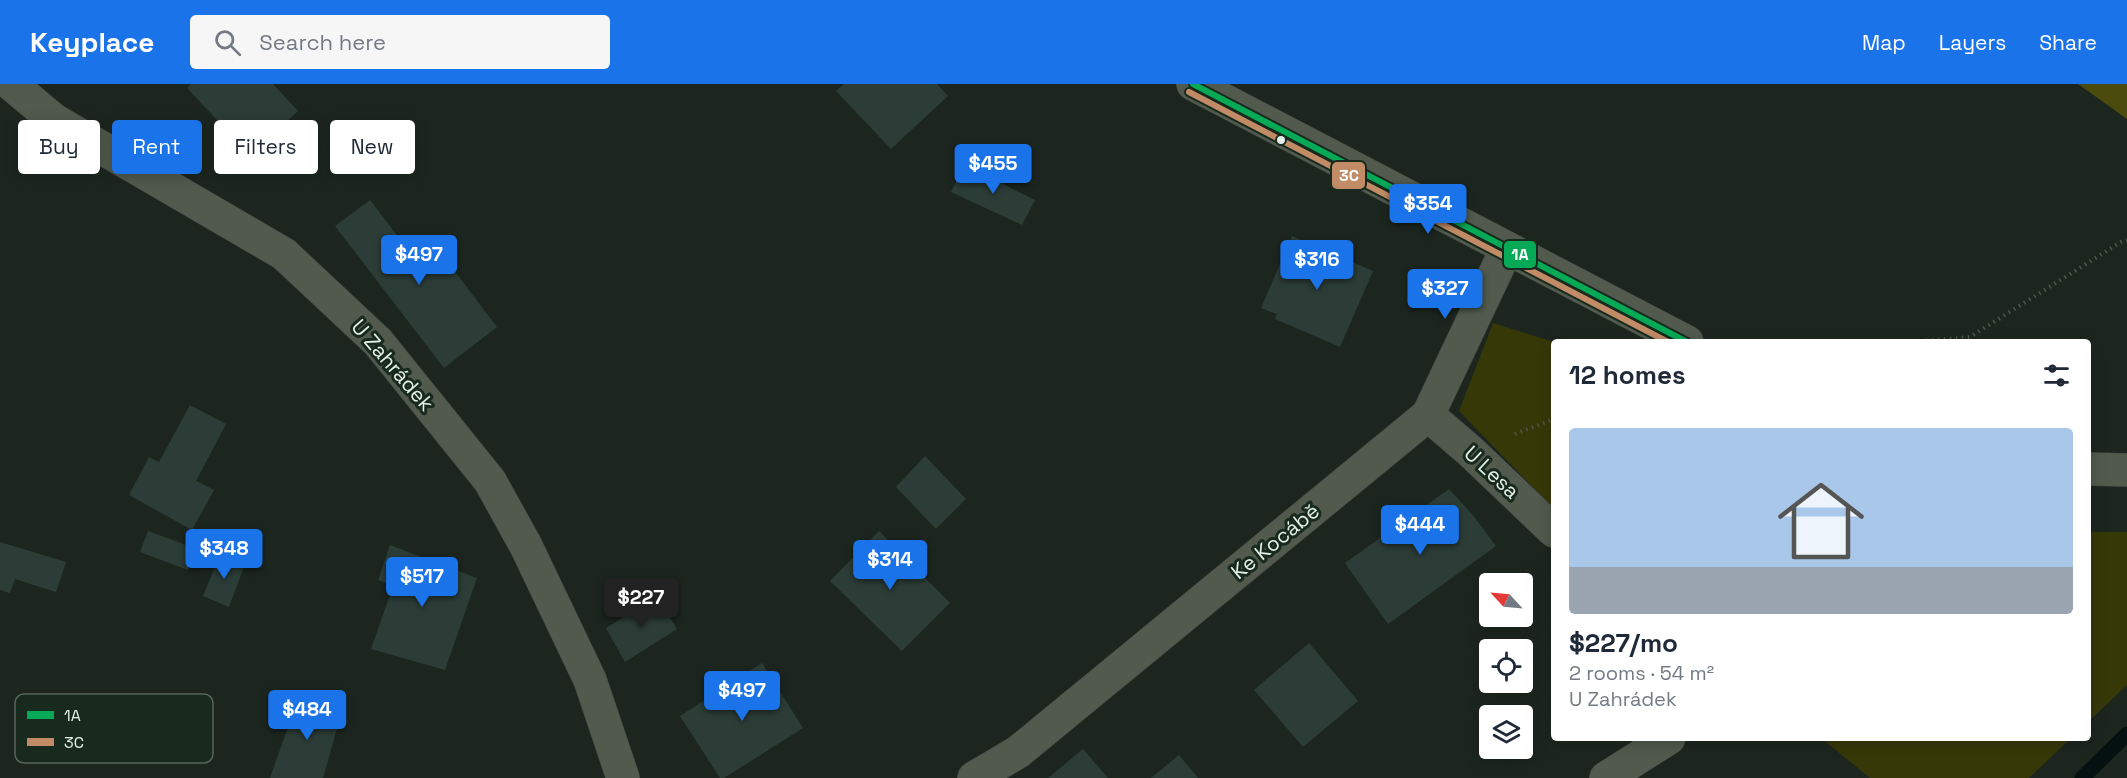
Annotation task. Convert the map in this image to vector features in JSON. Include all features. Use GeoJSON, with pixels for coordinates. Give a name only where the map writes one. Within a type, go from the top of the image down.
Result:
{"type":"FeatureCollection","features":[{"type":"Feature","properties":{"kind":"street","name":"U Zahrádek"},"geometry":{"type":"LineString","coordinates":[[11,84],[54,120],[285,254],[378,342],[490,481],[526,546],[591,680],[623,778]]}},
{"type":"Feature","properties":{"kind":"street"},"geometry":{"type":"LineString","coordinates":[[1193,84],[1681,339]]}},
{"type":"Feature","properties":{"kind":"street","name":"Ke Kocábě"},"geometry":{"type":"LineString","coordinates":[[974,778],[1018,752],[1428,415],[1507,248]]}},
{"type":"Feature","properties":{"kind":"street","name":"U Lesa"},"geometry":{"type":"LineString","coordinates":[[1428,415],[1470,451],[1551,528]]}},
{"type":"Feature","properties":{"kind":"street"},"geometry":{"type":"LineString","coordinates":[[2091,469],[2127,470]]}},
{"type":"Feature","properties":{"kind":"street"},"geometry":{"type":"LineString","coordinates":[[1606,778],[1664,741]]}},
{"type":"Feature","properties":{"kind":"path"},"geometry":{"type":"LineString","coordinates":[[1945,339],[1970,337],[2127,240]]}},
{"type":"Feature","properties":{"kind":"shaded area"},"geometry":{"type":"Polygon","coordinates":[[[2078,84],[2127,84],[2127,119],[2078,84]]]}},
{"type":"Feature","properties":{"kind":"shaded area"},"geometry":{"type":"Polygon","coordinates":[[[1493,323],[1551,341],[1551,506],[1459,411],[1493,323]]]}},
{"type":"Feature","properties":{"kind":"shaded area"},"geometry":{"type":"Polygon","coordinates":[[[2091,532],[2127,532],[2127,685],[2091,719],[2091,532]]]}},
{"type":"Feature","properties":{"kind":"shaded area"},"geometry":{"type":"Polygon","coordinates":[[[1825,741],[2068,741],[2029,778],[1870,778],[1825,741]]]}},
{"type":"Feature","properties":{"kind":"building"},"geometry":{"type":"Polygon","coordinates":[[[191,84],[273,84],[298,111],[288,120],[217,120],[187,88],[191,84]]]}},
{"type":"Feature","properties":{"kind":"building"},"geometry":{"type":"Polygon","coordinates":[[[844,84],[937,84],[948,96],[891,149],[836,91],[844,84]]]}},
{"type":"Feature","properties":{"kind":"building"},"geometry":{"type":"Polygon","coordinates":[[[964,165],[1035,200],[1022,225],[951,192],[964,165]]]}},
{"type":"Feature","properties":{"kind":"building"},"geometry":{"type":"Polygon","coordinates":[[[370,200],[415,259],[434,244],[497,327],[444,368],[335,226],[370,200]]]}},
{"type":"Feature","properties":{"kind":"building"},"geometry":{"type":"Polygon","coordinates":[[[1292,236],[1373,271],[1340,347],[1275,319],[1277,314],[1261,308],[1292,236]]]}},
{"type":"Feature","properties":{"kind":"building"},"geometry":{"type":"Polygon","coordinates":[[[190,405],[226,424],[196,481],[214,490],[192,530],[129,495],[149,457],[159,462],[190,405]]]}},
{"type":"Feature","properties":{"kind":"building"},"geometry":{"type":"Polygon","coordinates":[[[925,456],[966,499],[936,529],[896,487],[925,456]]]}},
{"type":"Feature","properties":{"kind":"building"},"geometry":{"type":"Polygon","coordinates":[[[1449,489],[1472,514],[1496,546],[1388,624],[1345,563],[1449,489]]]}},
{"type":"Feature","properties":{"kind":"building"},"geometry":{"type":"Polygon","coordinates":[[[148,531],[197,549],[188,570],[140,552],[148,531]]]}},
{"type":"Feature","properties":{"kind":"building"},"geometry":{"type":"Polygon","coordinates":[[[879,531],[950,603],[902,651],[830,581],[879,531]]]}},
{"type":"Feature","properties":{"kind":"building"},"geometry":{"type":"Polygon","coordinates":[[[0,542],[66,562],[56,592],[15,579],[10,593],[0,590],[0,542]]]}},
{"type":"Feature","properties":{"kind":"building"},"geometry":{"type":"Polygon","coordinates":[[[390,545],[477,578],[445,670],[371,649],[393,586],[378,580],[390,545]]]}},
{"type":"Feature","properties":{"kind":"building"},"geometry":{"type":"Polygon","coordinates":[[[220,554],[245,564],[229,607],[203,596],[220,554]]]}},
{"type":"Feature","properties":{"kind":"building"},"geometry":{"type":"Polygon","coordinates":[[[657,597],[677,629],[625,662],[606,628],[657,597]]]}},
{"type":"Feature","properties":{"kind":"building"},"geometry":{"type":"Polygon","coordinates":[[[1309,643],[1358,701],[1303,747],[1254,690],[1309,643]]]}},
{"type":"Feature","properties":{"kind":"building"},"geometry":{"type":"Polygon","coordinates":[[[762,663],[803,728],[724,778],[720,778],[680,716],[762,663]]]}},
{"type":"Feature","properties":{"kind":"building"},"geometry":{"type":"Polygon","coordinates":[[[299,696],[342,711],[323,778],[270,778],[299,696]]]}},
{"type":"Feature","properties":{"kind":"building"},"geometry":{"type":"Polygon","coordinates":[[[1083,749],[1108,778],[1048,778],[1083,749]]]}},
{"type":"Feature","properties":{"kind":"building"},"geometry":{"type":"Polygon","coordinates":[[[1179,755],[1198,778],[1151,778],[1179,755]]]}},
{"type":"Feature","properties":{"kind":"waterway"},"geometry":{"type":"LineString","coordinates":[[2082,778],[2127,734]]}},
{"type":"Feature","properties":{"kind":"transit line","name":"1A"},"geometry":{"type":"LineString","coordinates":[[1193,84],[1681,339]]}},
{"type":"Feature","properties":{"kind":"transit line","name":"3C"},"geometry":{"type":"LineString","coordinates":[[1189,92],[1662,339]]}}]}
